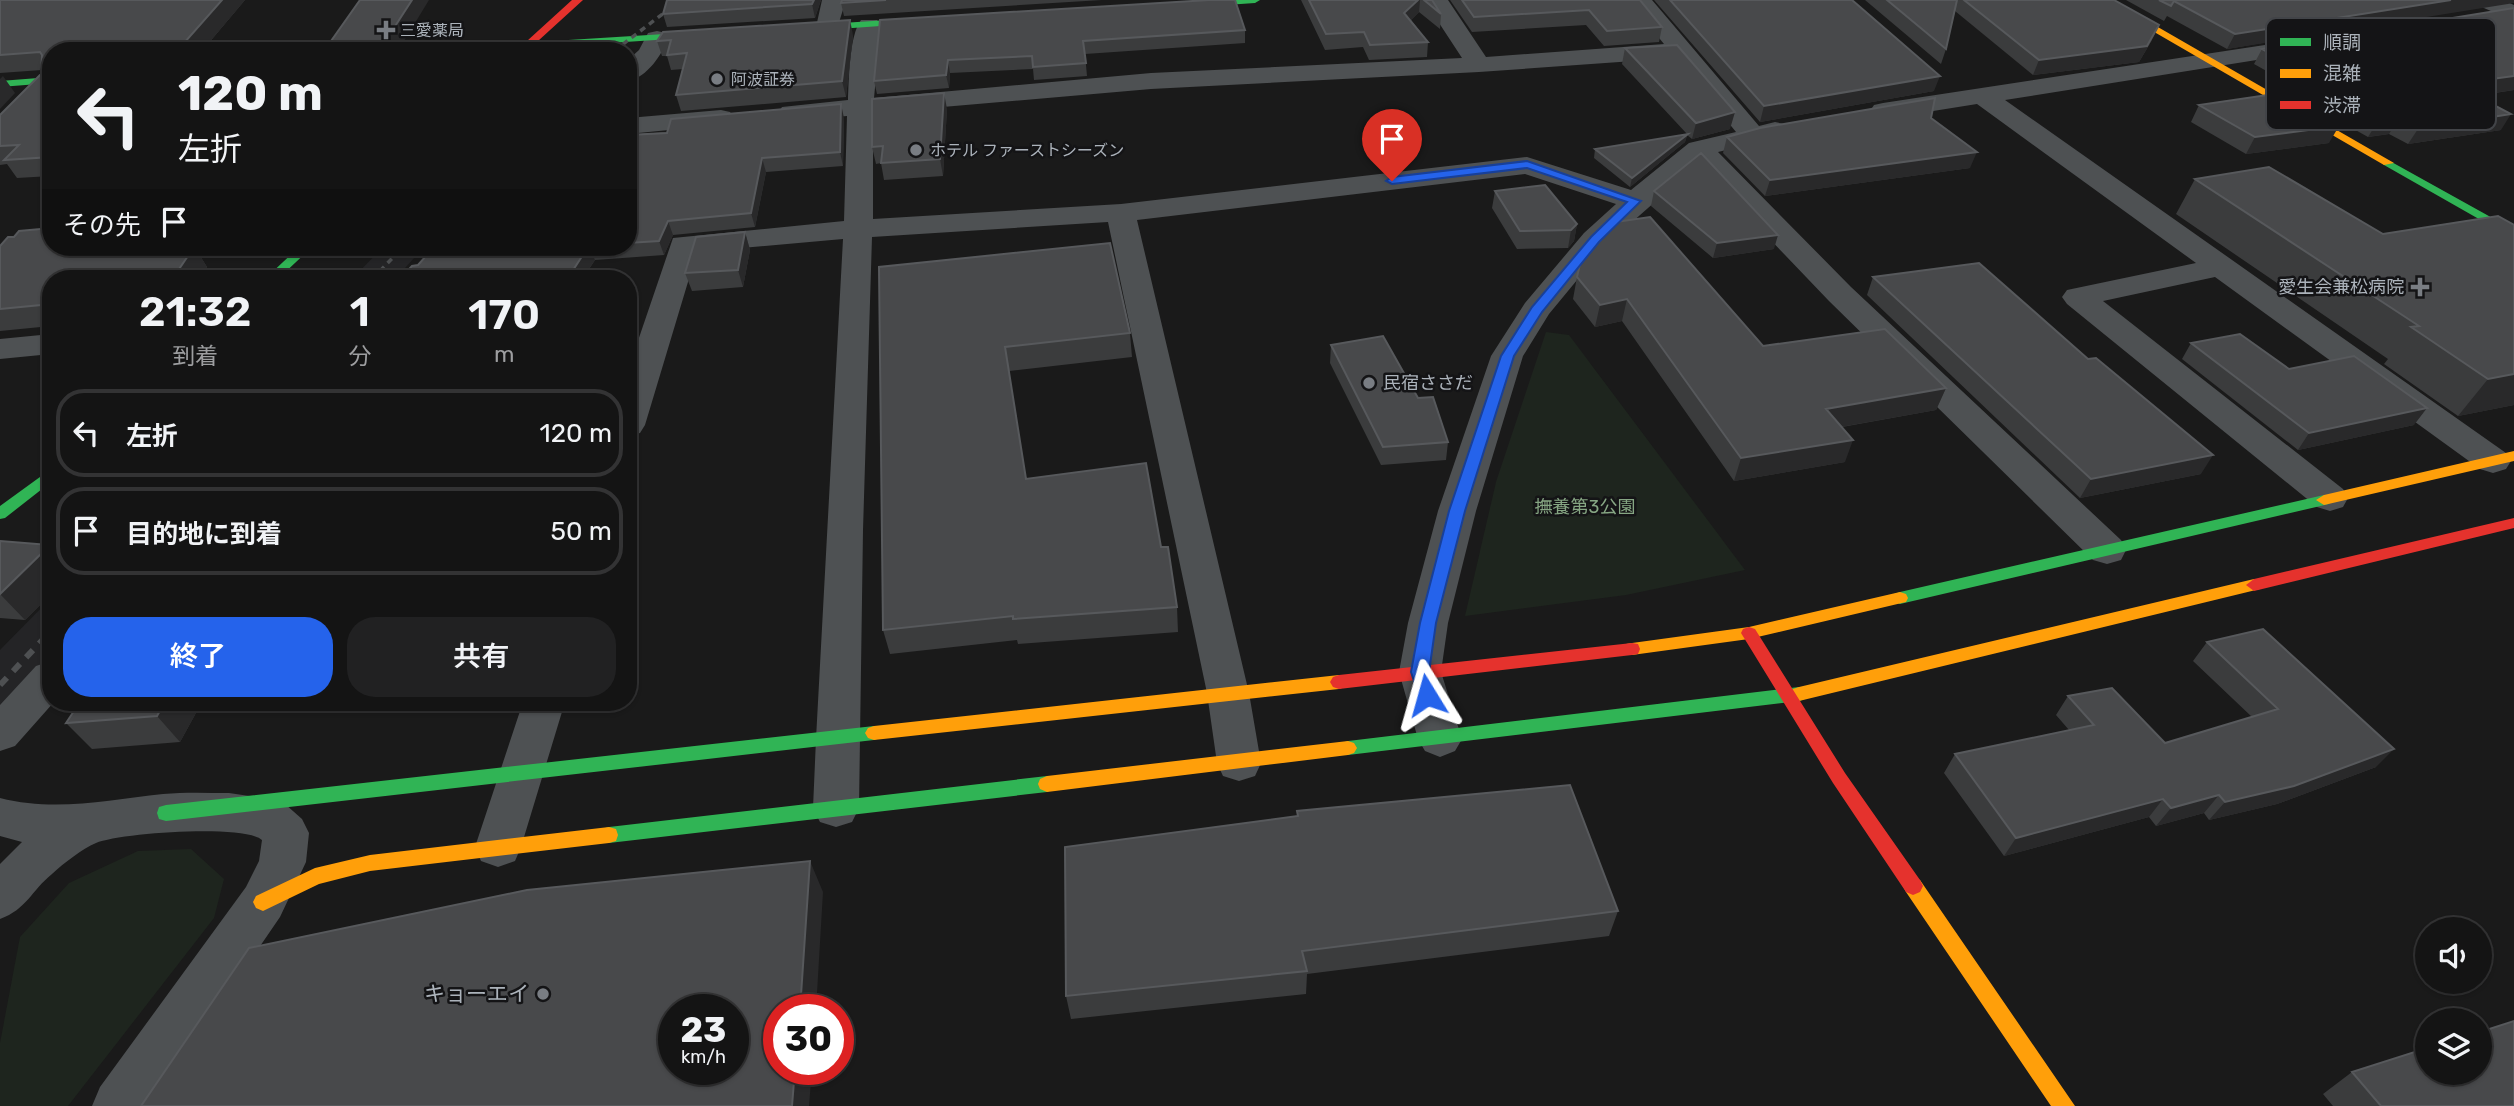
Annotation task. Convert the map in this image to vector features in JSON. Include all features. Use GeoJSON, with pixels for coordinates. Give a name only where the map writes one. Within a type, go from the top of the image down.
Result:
{"type":"FeatureCollection","features":[{"type":"Feature","properties":{"kind":"main road"},"geometry":{"type":"LineString","coordinates":[[532,42],[578,0]]}},
{"type":"Feature","properties":{"kind":"main road"},"geometry":{"type":"LineString","coordinates":[[1159,6],[1255,0]]}},
{"type":"Feature","properties":{"kind":"main road"},"geometry":{"type":"LineString","coordinates":[[2104,0],[2266,92]]}},
{"type":"Feature","properties":{"kind":"main road"},"geometry":{"type":"LineString","coordinates":[[777,31],[951,19]]}},
{"type":"Feature","properties":{"kind":"main road"},"geometry":{"type":"LineString","coordinates":[[604,42],[724,34]]}},
{"type":"Feature","properties":{"kind":"main road"},"geometry":{"type":"LineString","coordinates":[[0,84],[42,80]]}},
{"type":"Feature","properties":{"kind":"main road"},"geometry":{"type":"LineString","coordinates":[[2332,130],[2514,235]]}},
{"type":"Feature","properties":{"kind":"main road"},"geometry":{"type":"LineString","coordinates":[[281,270],[296,256]]}},
{"type":"Feature","properties":{"kind":"main road"},"geometry":{"type":"LineString","coordinates":[[166,813],[523,771],[1664,646],[1749,633],[2503,458]]}},
{"type":"Feature","properties":{"kind":"main road"},"geometry":{"type":"LineString","coordinates":[[0,514],[42,481]]}},
{"type":"Feature","properties":{"kind":"main road"},"geometry":{"type":"LineString","coordinates":[[263,902],[315,876],[370,863],[1787,697],[2514,523]]}},
{"type":"Feature","properties":{"kind":"main road"},"geometry":{"type":"LineString","coordinates":[[1749,633],[1839,778],[2064,1106]]}},
{"type":"Feature","properties":{"kind":"street"},"geometry":{"type":"LineString","coordinates":[[828,27],[834,0]]}},
{"type":"Feature","properties":{"kind":"street"},"geometry":{"type":"LineString","coordinates":[[1436,0],[1479,65]]}},
{"type":"Feature","properties":{"kind":"street"},"geometry":{"type":"LineString","coordinates":[[1640,0],[1752,134]]}},
{"type":"Feature","properties":{"kind":"street"},"geometry":{"type":"LineString","coordinates":[[2485,0],[2513,13]]}},
{"type":"Feature","properties":{"kind":"street"},"geometry":{"type":"LineString","coordinates":[[2477,18],[2513,13]]}},
{"type":"Feature","properties":{"kind":"street"},"geometry":{"type":"LineString","coordinates":[[836,808],[845,472],[858,229],[858,107],[869,25]]}},
{"type":"Feature","properties":{"kind":"street"},"geometry":{"type":"LineString","coordinates":[[637,65],[649,54],[657,38]]}},
{"type":"Feature","properties":{"kind":"street"},"geometry":{"type":"LineString","coordinates":[[637,125],[1151,80],[1479,65],[1684,50]]}},
{"type":"Feature","properties":{"kind":"street"},"geometry":{"type":"LineString","coordinates":[[1857,116],[1961,91],[2266,52]]}},
{"type":"Feature","properties":{"kind":"street"},"geometry":{"type":"LineString","coordinates":[[23,104],[42,86]]}},
{"type":"Feature","properties":{"kind":"street"},"geometry":{"type":"LineString","coordinates":[[1961,91],[2503,458]]}},
{"type":"Feature","properties":{"kind":"street"},"geometry":{"type":"LineString","coordinates":[[1440,739],[1420,672],[1428,623],[1457,511],[1507,356],[1536,310],[1595,239],[1635,201],[1699,149],[1752,134],[1804,125]]}},
{"type":"Feature","properties":{"kind":"street"},"geometry":{"type":"LineString","coordinates":[[1699,149],[1840,293],[2107,550]]}},
{"type":"Feature","properties":{"kind":"street"},"geometry":{"type":"LineString","coordinates":[[637,367],[642,335],[684,244],[858,229],[1121,213],[1527,165],[1635,201]]}},
{"type":"Feature","properties":{"kind":"street"},"geometry":{"type":"LineString","coordinates":[[1121,213],[1228,694],[1239,763]]}},
{"type":"Feature","properties":{"kind":"street"},"geometry":{"type":"LineString","coordinates":[[2219,267],[2078,297],[2330,498]]}},
{"type":"Feature","properties":{"kind":"street"},"geometry":{"type":"LineString","coordinates":[[0,349],[42,345]]}},
{"type":"Feature","properties":{"kind":"street"},"geometry":{"type":"LineString","coordinates":[[0,734],[42,687]]}},
{"type":"Feature","properties":{"kind":"street"},"geometry":{"type":"LineString","coordinates":[[498,847],[541,711]]}},
{"type":"Feature","properties":{"kind":"street"},"geometry":{"type":"LineString","coordinates":[[0,817],[26,824],[87,824],[166,813],[229,812],[269,818],[285,833],[282,862],[263,902],[120,1106]]}},
{"type":"Feature","properties":{"kind":"street"},"geometry":{"type":"LineString","coordinates":[[0,898],[34,860],[87,824]]}},
{"type":"Feature","properties":{"kind":"shaded area"},"geometry":{"type":"Polygon","coordinates":[[[374,256],[416,256],[403,270],[361,270],[374,256]]]}},
{"type":"Feature","properties":{"kind":"shaded area"},"geometry":{"type":"Polygon","coordinates":[[[42,607],[42,670],[0,717],[0,650],[42,607]]]}},
{"type":"Feature","properties":{"kind":"green space","name":"撫養第3公園"},"geometry":{"type":"Polygon","coordinates":[[[1546,332],[1569,335],[1745,570],[1626,595],[1465,616],[1496,482],[1546,332]]]}},
{"type":"Feature","properties":{"kind":"green space"},"geometry":{"type":"Polygon","coordinates":[[[191,849],[224,879],[214,918],[68,1106],[0,1106],[0,1043],[20,937],[69,883],[138,851],[191,849]]]}},
{"type":"Feature","properties":{"kind":"building"},"geometry":{"type":"Polygon","coordinates":[[[0,0],[222,0],[185,42],[42,42],[42,55],[40,52],[0,55],[0,0]]]}},
{"type":"Feature","properties":{"kind":"building"},"geometry":{"type":"Polygon","coordinates":[[[360,0],[412,0],[385,42],[330,42],[360,0]]]}},
{"type":"Feature","properties":{"kind":"building"},"geometry":{"type":"Polygon","coordinates":[[[667,0],[814,0],[812,4],[663,14],[667,0]]]}},
{"type":"Feature","properties":{"kind":"building"},"geometry":{"type":"Polygon","coordinates":[[[842,0],[886,0],[841,3],[842,0]]]}},
{"type":"Feature","properties":{"kind":"building"},"geometry":{"type":"Polygon","coordinates":[[[1235,0],[1245,30],[1083,41],[1086,63],[1033,67],[1032,56],[948,60],[946,75],[874,81],[880,20],[1235,0]]]}},
{"type":"Feature","properties":{"kind":"building"},"geometry":{"type":"Polygon","coordinates":[[[1309,0],[1418,0],[1404,13],[1428,42],[1370,45],[1364,32],[1326,34],[1309,0]]]}},
{"type":"Feature","properties":{"kind":"building"},"geometry":{"type":"Polygon","coordinates":[[[1424,0],[1432,0],[1441,14],[1424,0]]]}},
{"type":"Feature","properties":{"kind":"building"},"geometry":{"type":"Polygon","coordinates":[[[1462,0],[1640,0],[1662,27],[1607,31],[1589,10],[1474,17],[1462,0]]]}},
{"type":"Feature","properties":{"kind":"building"},"geometry":{"type":"Polygon","coordinates":[[[1670,0],[1852,0],[1940,76],[1764,106],[1670,0]]]}},
{"type":"Feature","properties":{"kind":"building"},"geometry":{"type":"Polygon","coordinates":[[[1887,0],[1957,0],[1946,49],[1887,0]]]}},
{"type":"Feature","properties":{"kind":"building"},"geometry":{"type":"Polygon","coordinates":[[[1964,0],[2114,0],[2159,25],[2147,46],[2039,60],[1964,0]]]}},
{"type":"Feature","properties":{"kind":"building"},"geometry":{"type":"Polygon","coordinates":[[[2159,0],[2451,0],[2337,18],[2266,18],[2266,29],[2235,34],[2174,1],[2171,6],[2159,0]]]}},
{"type":"Feature","properties":{"kind":"building"},"geometry":{"type":"Polygon","coordinates":[[[2514,8],[2514,76],[2496,78],[2496,18],[2453,18],[2514,8]]]}},
{"type":"Feature","properties":{"kind":"building"},"geometry":{"type":"Polygon","coordinates":[[[850,20],[842,81],[676,95],[687,53],[667,55],[671,40],[657,41],[663,32],[850,20]]]}},
{"type":"Feature","properties":{"kind":"building"},"geometry":{"type":"Polygon","coordinates":[[[1677,45],[1735,112],[1696,123],[1625,48],[1677,45]]]}},
{"type":"Feature","properties":{"kind":"building"},"geometry":{"type":"Polygon","coordinates":[[[42,55],[42,158],[4,160],[19,145],[0,146],[0,115],[41,74],[42,55]]]}},
{"type":"Feature","properties":{"kind":"building"},"geometry":{"type":"Polygon","coordinates":[[[944,93],[940,159],[881,163],[883,146],[872,147],[872,99],[944,93]]]}},
{"type":"Feature","properties":{"kind":"building"},"geometry":{"type":"Polygon","coordinates":[[[2266,95],[2266,130],[2308,130],[2255,137],[2199,105],[2266,95]]]}},
{"type":"Feature","properties":{"kind":"building"},"geometry":{"type":"Polygon","coordinates":[[[1935,98],[1931,118],[1977,152],[1770,180],[1727,137],[1760,128],[1935,98]]]}},
{"type":"Feature","properties":{"kind":"building"},"geometry":{"type":"Polygon","coordinates":[[[841,104],[840,152],[762,158],[751,213],[668,221],[659,241],[637,242],[637,135],[667,133],[671,119],[841,104]]]}},
{"type":"Feature","properties":{"kind":"building"},"geometry":{"type":"Polygon","coordinates":[[[2496,106],[2511,114],[2496,116],[2496,106]]]}},
{"type":"Feature","properties":{"kind":"building"},"geometry":{"type":"Polygon","coordinates":[[[1688,134],[1632,178],[1595,149],[1688,134]]]}},
{"type":"Feature","properties":{"kind":"building"},"geometry":{"type":"Polygon","coordinates":[[[1701,153],[1778,235],[1717,243],[1654,191],[1701,153]]]}},
{"type":"Feature","properties":{"kind":"building"},"geometry":{"type":"Polygon","coordinates":[[[2269,167],[2383,234],[2498,216],[2514,225],[2514,374],[2488,379],[2411,327],[2419,326],[2195,179],[2269,167]]]}},
{"type":"Feature","properties":{"kind":"building"},"geometry":{"type":"Polygon","coordinates":[[[1545,185],[1577,224],[1571,230],[1520,231],[1495,191],[1545,185]]]}},
{"type":"Feature","properties":{"kind":"building"},"geometry":{"type":"Polygon","coordinates":[[[1650,217],[1763,346],[1885,329],[1946,388],[1826,409],[1853,440],[1741,458],[1627,299],[1600,305],[1577,277],[1580,264],[1616,222],[1650,217]]]}},
{"type":"Feature","properties":{"kind":"building"},"geometry":{"type":"Polygon","coordinates":[[[42,229],[42,256],[188,256],[178,270],[42,270],[42,305],[0,309],[0,246],[8,237],[14,237],[19,231],[42,229]]]}},
{"type":"Feature","properties":{"kind":"building"},"geometry":{"type":"Polygon","coordinates":[[[745,232],[738,270],[685,273],[696,237],[745,232]]]}},
{"type":"Feature","properties":{"kind":"building"},"geometry":{"type":"Polygon","coordinates":[[[1110,243],[1130,333],[1005,347],[1026,479],[1146,463],[1161,547],[1168,547],[1177,607],[1013,619],[1013,616],[883,630],[879,267],[1110,243]]]}},
{"type":"Feature","properties":{"kind":"building"},"geometry":{"type":"Polygon","coordinates":[[[426,256],[582,256],[573,270],[408,270],[426,256]]]}},
{"type":"Feature","properties":{"kind":"building"},"geometry":{"type":"Polygon","coordinates":[[[1979,263],[2088,359],[2096,358],[2213,455],[2091,479],[1873,277],[1979,263]]]}},
{"type":"Feature","properties":{"kind":"building"},"geometry":{"type":"Polygon","coordinates":[[[2240,334],[2289,369],[2354,356],[2427,408],[2309,433],[2191,343],[2240,334]]]}},
{"type":"Feature","properties":{"kind":"building"},"geometry":{"type":"Polygon","coordinates":[[[1383,336],[1418,398],[1433,397],[1448,442],[1383,447],[1331,345],[1383,336]]]}},
{"type":"Feature","properties":{"kind":"building"},"geometry":{"type":"Polygon","coordinates":[[[0,541],[42,544],[42,553],[0,594],[0,541]]]}},
{"type":"Feature","properties":{"kind":"building"},"geometry":{"type":"Polygon","coordinates":[[[2263,629],[2394,749],[2294,786],[2225,802],[2219,795],[2171,808],[2163,799],[2016,838],[1955,754],[2094,725],[2068,696],[2112,688],[2165,743],[2278,709],[2207,642],[2263,629]]]}},
{"type":"Feature","properties":{"kind":"building"},"geometry":{"type":"Polygon","coordinates":[[[74,711],[160,711],[157,716],[66,723],[74,711]]]}},
{"type":"Feature","properties":{"kind":"building"},"geometry":{"type":"Polygon","coordinates":[[[1570,785],[1618,911],[1302,951],[1307,971],[1066,996],[1065,847],[1298,816],[1297,811],[1570,785]]]}},
{"type":"Feature","properties":{"kind":"building","name":"キョーエイ"},"geometry":{"type":"Polygon","coordinates":[[[810,861],[801,994],[763,994],[763,1085],[794,1085],[792,1106],[141,1106],[249,948],[527,890],[810,861]]]}},
{"type":"Feature","properties":{"kind":"building"},"geometry":{"type":"Polygon","coordinates":[[[2514,1021],[2514,1106],[2381,1106],[2352,1072],[2415,1052],[2415,1085],[2492,1085],[2492,1028],[2514,1021]]]}},
{"type":"Feature","properties":{"kind":"railway"},"geometry":{"type":"LineString","coordinates":[[626,42],[681,0]]}},
{"type":"Feature","properties":{"kind":"railway"},"geometry":{"type":"LineString","coordinates":[[381,270],[394,256]]}},
{"type":"Feature","properties":{"kind":"railway"},"geometry":{"type":"LineString","coordinates":[[0,685],[42,641]]}},
{"type":"Feature","properties":{"kind":"traffic: fast"},"geometry":{"type":"LineString","coordinates":[[1182,5],[1255,0]]}},
{"type":"Feature","properties":{"kind":"traffic: fast"},"geometry":{"type":"LineString","coordinates":[[797,29],[933,20]]}},
{"type":"Feature","properties":{"kind":"traffic: fast"},"geometry":{"type":"LineString","coordinates":[[584,42],[713,34]]}},
{"type":"Feature","properties":{"kind":"traffic: fast"},"geometry":{"type":"LineString","coordinates":[[0,84],[42,81]]}},
{"type":"Feature","properties":{"kind":"traffic: fast"},"geometry":{"type":"LineString","coordinates":[[2388,163],[2514,235]]}},
{"type":"Feature","properties":{"kind":"traffic: fast"},"geometry":{"type":"LineString","coordinates":[[281,270],[296,256]]}},
{"type":"Feature","properties":{"kind":"traffic: fast"},"geometry":{"type":"LineString","coordinates":[[0,514],[42,481]]}},
{"type":"Feature","properties":{"kind":"traffic: fast"},"geometry":{"type":"LineString","coordinates":[[1900,598],[2324,500]]}},
{"type":"Feature","properties":{"kind":"traffic: fast"},"geometry":{"type":"LineString","coordinates":[[1348,748],[1799,694]]}},
{"type":"Feature","properties":{"kind":"traffic: fast"},"geometry":{"type":"LineString","coordinates":[[166,813],[874,733]]}},
{"type":"Feature","properties":{"kind":"traffic: fast"},"geometry":{"type":"LineString","coordinates":[[609,835],[1047,784]]}},
{"type":"Feature","properties":{"kind":"traffic: slow"},"geometry":{"type":"LineString","coordinates":[[2104,0],[2266,93]]}},
{"type":"Feature","properties":{"kind":"traffic: slow"},"geometry":{"type":"LineString","coordinates":[[2331,130],[2388,163]]}},
{"type":"Feature","properties":{"kind":"traffic: slow"},"geometry":{"type":"LineString","coordinates":[[2324,500],[2514,456]]}},
{"type":"Feature","properties":{"kind":"traffic: slow"},"geometry":{"type":"LineString","coordinates":[[1799,694],[2254,585]]}},
{"type":"Feature","properties":{"kind":"traffic: slow"},"geometry":{"type":"LineString","coordinates":[[1632,649],[1749,633],[1900,598]]}},
{"type":"Feature","properties":{"kind":"traffic: slow"},"geometry":{"type":"LineString","coordinates":[[874,733],[1339,682]]}},
{"type":"Feature","properties":{"kind":"traffic: slow"},"geometry":{"type":"LineString","coordinates":[[1047,784],[1348,748]]}},
{"type":"Feature","properties":{"kind":"traffic: slow"},"geometry":{"type":"LineString","coordinates":[[263,902],[315,876],[370,863],[609,835]]}},
{"type":"Feature","properties":{"kind":"traffic: slow"},"geometry":{"type":"LineString","coordinates":[[1913,886],[2064,1106]]}},
{"type":"Feature","properties":{"kind":"traffic: jam"},"geometry":{"type":"LineString","coordinates":[[531,42],[578,0]]}},
{"type":"Feature","properties":{"kind":"traffic: jam"},"geometry":{"type":"LineString","coordinates":[[2254,585],[2514,523]]}},
{"type":"Feature","properties":{"kind":"traffic: jam"},"geometry":{"type":"LineString","coordinates":[[1749,633],[1839,778],[1913,886]]}},
{"type":"Feature","properties":{"kind":"traffic: jam"},"geometry":{"type":"LineString","coordinates":[[1339,682],[1632,649]]}},
{"type":"Feature","properties":{"kind":"place","name":"三愛薬局"},"geometry":{"type":"Point","coordinates":[386,30]}},
{"type":"Feature","properties":{"kind":"place","name":"阿波証券"},"geometry":{"type":"Point","coordinates":[717,79]}},
{"type":"Feature","properties":{"kind":"place","name":"ホテル ファーストシーズン"},"geometry":{"type":"Point","coordinates":[916,150]}},
{"type":"Feature","properties":{"kind":"place","name":"愛生会兼松病院"},"geometry":{"type":"Point","coordinates":[2420,287]}},
{"type":"Feature","properties":{"kind":"place","name":"民宿ささだ"},"geometry":{"type":"Point","coordinates":[1369,383]}},
{"type":"Feature","properties":{"kind":"place","name":"キョーエイ"},"geometry":{"type":"Point","coordinates":[543,994]}},
{"type":"Feature","properties":{"kind":"route"},"geometry":{"type":"LineString","coordinates":[[1392,181],[1527,165],[1635,201],[1595,239],[1536,310],[1507,356],[1457,511],[1428,623],[1420,672],[1427,695]]}}]}
